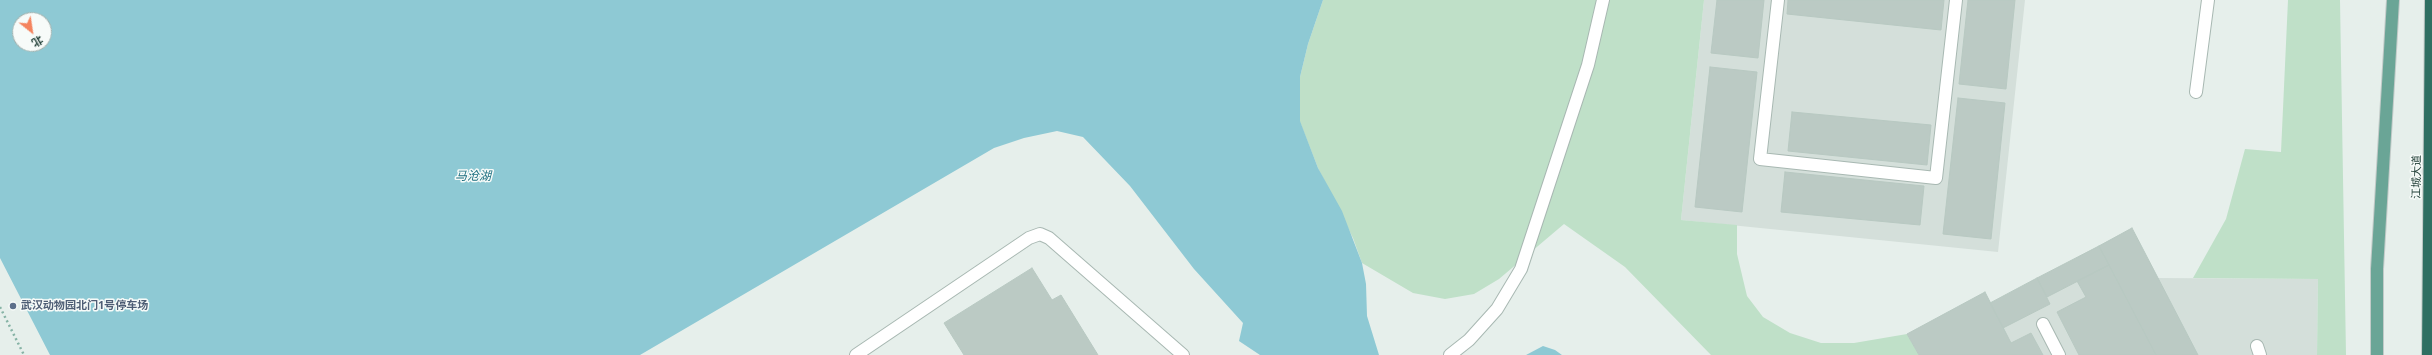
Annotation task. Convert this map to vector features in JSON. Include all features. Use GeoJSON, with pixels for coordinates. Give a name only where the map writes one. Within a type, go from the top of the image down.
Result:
{"type":"FeatureCollection","features":[{"type":"Feature","properties":{"kind":"highway","name":"江城大道"},"geometry":{"type":"LineString","coordinates":[[2428,355],[2431,0]]}},
{"type":"Feature","properties":{"kind":"main road"},"geometry":{"type":"LineString","coordinates":[[2377,355],[2377,269],[2393,0]]}},
{"type":"Feature","properties":{"kind":"lane"},"geometry":{"type":"LineString","coordinates":[[1450,355],[1469,340],[1497,309],[1521,269],[1588,65],[1603,0]]}},
{"type":"Feature","properties":{"kind":"lane"},"geometry":{"type":"LineString","coordinates":[[1778,0],[1760,159],[1936,178],[1956,0]]}},
{"type":"Feature","properties":{"kind":"lane"},"geometry":{"type":"LineString","coordinates":[[2196,92],[2208,0]]}},
{"type":"Feature","properties":{"kind":"lane"},"geometry":{"type":"LineString","coordinates":[[856,355],[1029,238],[1040,234],[1049,238],[1184,355]]}},
{"type":"Feature","properties":{"kind":"lane"},"geometry":{"type":"LineString","coordinates":[[2042,324],[2059,355]]}},
{"type":"Feature","properties":{"kind":"path"},"geometry":{"type":"LineString","coordinates":[[0,307],[24,355]]}},
{"type":"Feature","properties":{"kind":"shaded area"},"geometry":{"type":"Polygon","coordinates":[[[1704,0],[2025,0],[1998,252],[1681,220],[1704,0]]]}},
{"type":"Feature","properties":{"kind":"shaded area"},"geometry":{"type":"Polygon","coordinates":[[[2132,228],[2158,278],[2318,279],[2317,355],[1919,355],[1907,334],[1985,292],[1991,303],[2132,228]]]}},
{"type":"Feature","properties":{"kind":"green space"},"geometry":{"type":"Polygon","coordinates":[[[1323,0],[1704,0],[1681,220],[1737,225],[1737,254],[1747,296],[1763,317],[1790,333],[1821,343],[1854,343],[1907,334],[1919,355],[1711,355],[1625,267],[1564,224],[1499,279],[1474,294],[1445,299],[1413,293],[1362,263],[1353,238],[1318,168],[1300,122],[1300,77],[1308,44],[1323,0]]]}},
{"type":"Feature","properties":{"kind":"green space"},"geometry":{"type":"Polygon","coordinates":[[[2288,0],[2340,0],[2346,355],[2317,355],[2318,279],[2193,278],[2226,219],[2245,149],[2281,152],[2288,0]]]}},
{"type":"Feature","properties":{"kind":"water","name":"马沧湖"},"geometry":{"type":"Polygon","coordinates":[[[0,0],[1323,0],[1308,44],[1300,77],[1300,121],[1318,168],[1342,211],[1362,263],[1366,284],[1367,316],[1379,355],[1260,355],[1239,341],[1243,323],[1194,269],[1130,186],[1083,137],[1057,131],[1024,138],[994,148],[640,355],[50,355],[0,258],[0,0]]]}},
{"type":"Feature","properties":{"kind":"water"},"geometry":{"type":"Polygon","coordinates":[[[1543,346],[1555,350],[1562,355],[1526,355],[1543,346]]]}},
{"type":"Feature","properties":{"kind":"building"},"geometry":{"type":"Polygon","coordinates":[[[1717,0],[1764,0],[1758,58],[1711,53],[1717,0]]]}},
{"type":"Feature","properties":{"kind":"building"},"geometry":{"type":"Polygon","coordinates":[[[1788,0],[1944,0],[1941,30],[1787,14],[1788,0]]]}},
{"type":"Feature","properties":{"kind":"building"},"geometry":{"type":"Polygon","coordinates":[[[1968,0],[2015,0],[2006,89],[1959,84],[1968,0]]]}},
{"type":"Feature","properties":{"kind":"building"},"geometry":{"type":"Polygon","coordinates":[[[1710,67],[1757,72],[1742,212],[1695,207],[1710,67]]]}},
{"type":"Feature","properties":{"kind":"building"},"geometry":{"type":"Polygon","coordinates":[[[1958,98],[2005,103],[1991,239],[1943,234],[1958,98]]]}},
{"type":"Feature","properties":{"kind":"building"},"geometry":{"type":"Polygon","coordinates":[[[1792,112],[1931,125],[1927,165],[1788,151],[1792,112]]]}},
{"type":"Feature","properties":{"kind":"building"},"geometry":{"type":"Polygon","coordinates":[[[1785,172],[1924,186],[1920,225],[1781,212],[1785,172]]]}},
{"type":"Feature","properties":{"kind":"building"},"geometry":{"type":"Polygon","coordinates":[[[2132,228],[2198,355],[2156,355],[2099,246],[2132,228]]]}},
{"type":"Feature","properties":{"kind":"building"},"geometry":{"type":"Polygon","coordinates":[[[2099,246],[2109,265],[2047,297],[2037,278],[2099,246]]]}},
{"type":"Feature","properties":{"kind":"building"},"geometry":{"type":"Polygon","coordinates":[[[2109,265],[2156,355],[2079,355],[2057,312],[2086,297],[2077,281],[2109,265]]]}},
{"type":"Feature","properties":{"kind":"building"},"geometry":{"type":"Polygon","coordinates":[[[1032,268],[1052,300],[1061,295],[1098,355],[964,355],[944,323],[1032,268]]]}},
{"type":"Feature","properties":{"kind":"building"},"geometry":{"type":"Polygon","coordinates":[[[2037,278],[2050,304],[2003,328],[1990,303],[2037,278]]]}},
{"type":"Feature","properties":{"kind":"building"},"geometry":{"type":"Polygon","coordinates":[[[1985,292],[2011,343],[2031,333],[2043,355],[1919,355],[1907,334],[1985,292]]]}},
{"type":"Feature","properties":{"kind":"place","name":"武汉动物园北门1号停车场"},"geometry":{"type":"Point","coordinates":[13,306]}}]}
